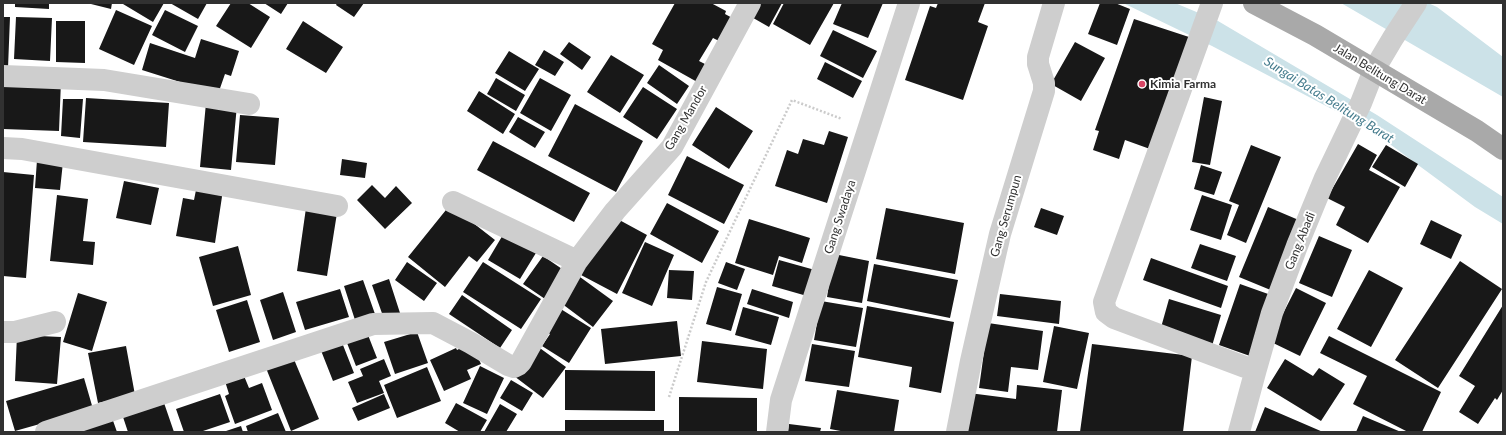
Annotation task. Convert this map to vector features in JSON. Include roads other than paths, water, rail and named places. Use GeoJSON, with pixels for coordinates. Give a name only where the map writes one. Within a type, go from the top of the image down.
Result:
{"type":"FeatureCollection","features":[{"type":"Feature","properties":{"kind":"main road","name":"Jalan Belitung Darat"},"geometry":{"type":"LineString","coordinates":[[1254,3],[1315,35],[1477,131],[1503,149]]}},
{"type":"Feature","properties":{"kind":"street","name":"Gang Mandor"},"geometry":{"type":"LineString","coordinates":[[46,432],[373,324],[433,322],[514,367],[521,362],[577,260],[615,211],[672,146],[750,3]]}},
{"type":"Feature","properties":{"kind":"street","name":"Gang Swadaya"},"geometry":{"type":"LineString","coordinates":[[777,432],[781,400],[909,3]]}},
{"type":"Feature","properties":{"kind":"street","name":"Gang Serumpun"},"geometry":{"type":"LineString","coordinates":[[957,432],[971,361],[1000,234],[1044,91],[1044,83],[1038,64],[1038,57],[1054,3]]}},
{"type":"Feature","properties":{"kind":"street","name":"Gang Abadi"},"geometry":{"type":"LineString","coordinates":[[1239,432],[1272,313],[1297,246],[1325,178],[1358,110],[1374,70],[1416,3]]}},
{"type":"Feature","properties":{"kind":"street"},"geometry":{"type":"LineString","coordinates":[[1211,8],[1104,302],[1106,312],[1121,321],[1245,367],[1256,369]]}},
{"type":"Feature","properties":{"kind":"street"},"geometry":{"type":"LineString","coordinates":[[3,76],[104,80],[249,104]]}},
{"type":"Feature","properties":{"kind":"street"},"geometry":{"type":"LineString","coordinates":[[3,148],[22,148],[336,206]]}},
{"type":"Feature","properties":{"kind":"street"},"geometry":{"type":"LineString","coordinates":[[453,202],[577,260]]}},
{"type":"Feature","properties":{"kind":"street"},"geometry":{"type":"LineString","coordinates":[[3,332],[15,332],[55,322]]}},
{"type":"Feature","properties":{"kind":"water","name":"Sungai Batas Belitung Barat"},"geometry":{"type":"Polygon","coordinates":[[[1123,3],[1175,3],[1218,21],[1377,115],[1503,197],[1503,224],[1475,207],[1368,128],[1212,46],[1123,3]]]}},
{"type":"Feature","properties":{"kind":"water"},"geometry":{"type":"Polygon","coordinates":[[[1341,3],[1428,3],[1437,7],[1503,57],[1503,97],[1341,3]]]}},
{"type":"Feature","properties":{"kind":"place","name":"Kimia Farma"},"geometry":{"type":"Point","coordinates":[1142,84]}}]}
